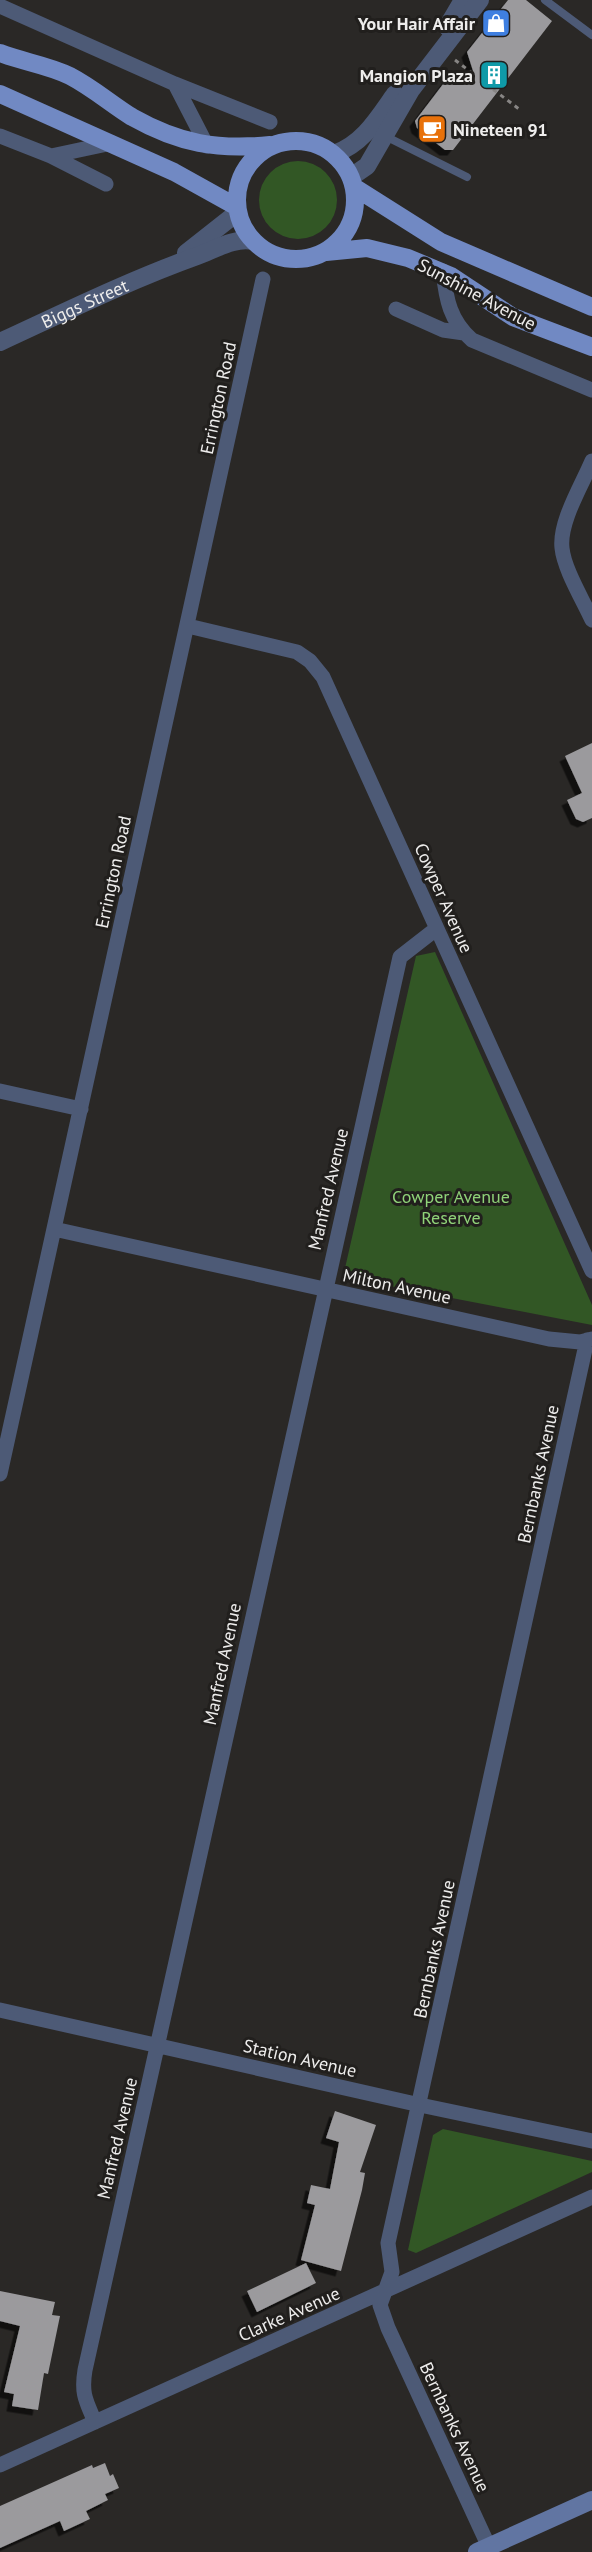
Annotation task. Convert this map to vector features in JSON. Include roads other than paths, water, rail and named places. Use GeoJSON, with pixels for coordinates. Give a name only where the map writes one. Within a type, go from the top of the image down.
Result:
{"type":"FeatureCollection","features":[{"type":"Feature","properties":{"kind":"main road"},"geometry":{"type":"LineString","coordinates":[[0,53],[68,75],[100,93],[132,117],[183,140],[207,146],[244,148],[289,142],[313,143],[334,154],[353,182],[356,202],[353,217],[347,231],[337,243],[325,252],[304,259],[282,258],[262,249],[244,228],[238,209],[239,187],[246,168],[255,158],[278,144]]}},
{"type":"Feature","properties":{"kind":"main road"},"geometry":{"type":"LineString","coordinates":[[0,94],[112,142],[174,172],[238,209]]}},
{"type":"Feature","properties":{"kind":"main road","name":"Sunshine Avenue"},"geometry":{"type":"LineString","coordinates":[[353,182],[441,242],[592,307]]}},
{"type":"Feature","properties":{"kind":"main road","name":"Sunshine Avenue"},"geometry":{"type":"LineString","coordinates":[[325,252],[351,248],[380,249],[443,271],[513,317],[592,347]]}},
{"type":"Feature","properties":{"kind":"main road"},"geometry":{"type":"LineString","coordinates":[[483,2549],[592,2500]]}},
{"type":"Feature","properties":{"kind":"street"},"geometry":{"type":"LineString","coordinates":[[334,154],[355,144],[368,130],[444,31],[464,0]]}},
{"type":"Feature","properties":{"kind":"street"},"geometry":{"type":"LineString","coordinates":[[353,182],[367,166],[411,90],[480,0]]}},
{"type":"Feature","properties":{"kind":"street"},"geometry":{"type":"LineString","coordinates":[[0,6],[175,84],[270,122]]}},
{"type":"Feature","properties":{"kind":"street"},"geometry":{"type":"LineString","coordinates":[[175,84],[207,146]]}},
{"type":"Feature","properties":{"kind":"street"},"geometry":{"type":"LineString","coordinates":[[0,136],[51,156],[106,184]]}},
{"type":"Feature","properties":{"kind":"street"},"geometry":{"type":"LineString","coordinates":[[51,156],[112,142]]}},
{"type":"Feature","properties":{"kind":"street","name":"Biggs Street"},"geometry":{"type":"LineString","coordinates":[[170,265],[201,243],[238,209]]}},
{"type":"Feature","properties":{"kind":"street","name":"Biggs Street"},"geometry":{"type":"LineString","coordinates":[[0,342],[170,265],[223,246],[247,240],[254,241]]}},
{"type":"Feature","properties":{"kind":"street"},"geometry":{"type":"LineString","coordinates":[[443,271],[449,309],[464,333],[482,345],[592,390]]}},
{"type":"Feature","properties":{"kind":"street","name":"Errington Road"},"geometry":{"type":"LineString","coordinates":[[0,1474],[263,279]]}},
{"type":"Feature","properties":{"kind":"street"},"geometry":{"type":"LineString","coordinates":[[396,309],[443,330],[464,333]]}},
{"type":"Feature","properties":{"kind":"street"},"geometry":{"type":"LineString","coordinates":[[592,461],[565,523],[562,550],[592,620]]}},
{"type":"Feature","properties":{"kind":"street","name":"Cowper Avenue"},"geometry":{"type":"LineString","coordinates":[[188,626],[297,652],[310,661],[323,677],[592,1271]]}},
{"type":"Feature","properties":{"kind":"street","name":"Manfred Avenue"},"geometry":{"type":"LineString","coordinates":[[95,2422],[82,2389],[85,2370],[400,957],[436,929]]}},
{"type":"Feature","properties":{"kind":"street"},"geometry":{"type":"LineString","coordinates":[[0,1091],[81,1109]]}},
{"type":"Feature","properties":{"kind":"street","name":"Milton Avenue"},"geometry":{"type":"LineString","coordinates":[[54,1230],[549,1340],[589,1340]]}},
{"type":"Feature","properties":{"kind":"street","name":"Bernbanks Avenue"},"geometry":{"type":"LineString","coordinates":[[483,2549],[380,2305],[391,2278],[388,2243],[589,1340]]}},
{"type":"Feature","properties":{"kind":"street","name":"Station Avenue"},"geometry":{"type":"LineString","coordinates":[[0,2010],[420,2105],[592,2141]]}},
{"type":"Feature","properties":{"kind":"street","name":"Clarke Avenue"},"geometry":{"type":"LineString","coordinates":[[0,2465],[592,2198]]}},
{"type":"Feature","properties":{"kind":"lane"},"geometry":{"type":"LineString","coordinates":[[545,0],[592,35]]}},
{"type":"Feature","properties":{"kind":"lane"},"geometry":{"type":"LineString","coordinates":[[383,135],[466,177]]}},
{"type":"Feature","properties":{"kind":"place","name":"Your Hair Affair"},"geometry":{"type":"Point","coordinates":[496,23]}},
{"type":"Feature","properties":{"kind":"place","name":"Mangion Plaza"},"geometry":{"type":"Point","coordinates":[494,75]}},
{"type":"Feature","properties":{"kind":"place","name":"Nineteen 91"},"geometry":{"type":"Point","coordinates":[432,129]}},
{"type":"Feature","properties":{"kind":"park label","name":"Cowper Avenue Reserve"},"geometry":{"type":"Point","coordinates":[451,1206]}}]}
